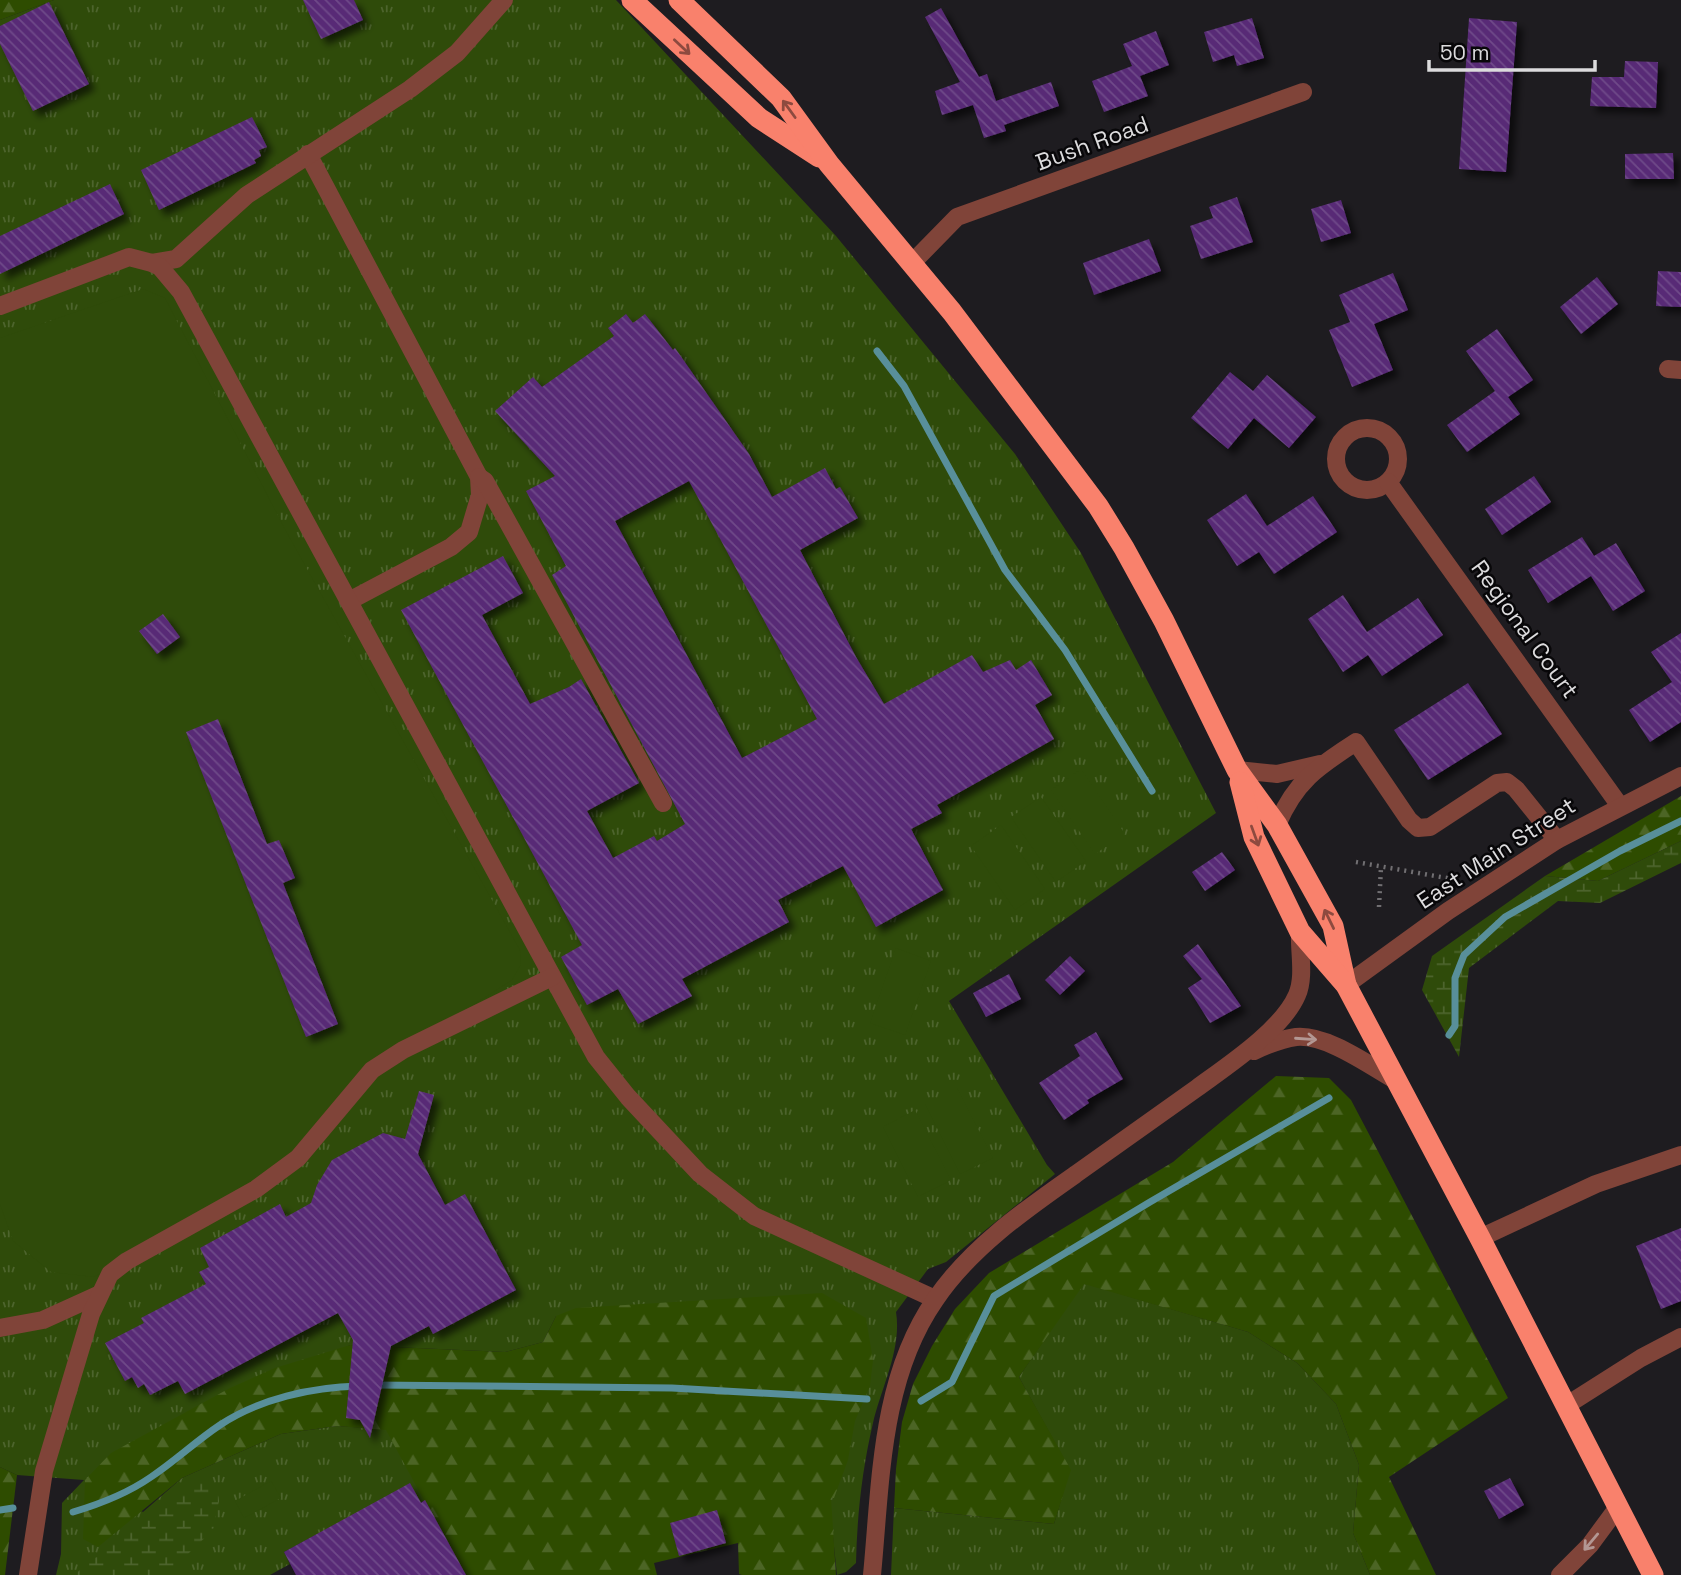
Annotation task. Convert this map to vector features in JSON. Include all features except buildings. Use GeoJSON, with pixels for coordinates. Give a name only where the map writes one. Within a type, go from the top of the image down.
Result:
{"type":"FeatureCollection","features":[{"type":"Feature","properties":{"kind":"highway"},"geometry":{"type":"LineString","coordinates":[[632,0],[759,118],[829,164]]}},
{"type":"Feature","properties":{"kind":"highway"},"geometry":{"type":"LineString","coordinates":[[679,0],[781,98],[829,164],[912,263],[1098,506],[1164,621],[1237,770],[1277,825],[1334,926],[1346,985]]}},
{"type":"Feature","properties":{"kind":"highway"},"geometry":{"type":"LineString","coordinates":[[1237,770],[1254,837],[1300,932],[1346,985],[1567,1405],[1653,1575]]}},
{"type":"Feature","properties":{"kind":"street"},"geometry":{"type":"LineString","coordinates":[[152,263],[176,259],[247,195],[410,89],[457,53],[504,0]]}},
{"type":"Feature","properties":{"kind":"street","name":"Bush Road"},"geometry":{"type":"LineString","coordinates":[[912,263],[957,217],[1303,92]]}},
{"type":"Feature","properties":{"kind":"street"},"geometry":{"type":"LineString","coordinates":[[308,154],[479,477],[480,495],[469,532],[451,547],[349,601]]}},
{"type":"Feature","properties":{"kind":"street"},"geometry":{"type":"LineString","coordinates":[[0,306],[129,257],[152,263],[170,276],[596,1057],[635,1105],[700,1174],[754,1216],[935,1299]]}},
{"type":"Feature","properties":{"kind":"street"},"geometry":{"type":"LineString","coordinates":[[479,477],[485,481],[663,803]]}},
{"type":"Feature","properties":{"kind":"street","name":"Regional Court"},"geometry":{"type":"LineString","coordinates":[[1388,482],[1620,806]]}},
{"type":"Feature","properties":{"kind":"street"},"geometry":{"type":"LineString","coordinates":[[1277,825],[1286,803],[1302,782],[1323,763],[1356,742],[1409,820],[1418,828],[1424,829],[1497,783],[1507,782],[1516,789],[1557,840]]}},
{"type":"Feature","properties":{"kind":"street"},"geometry":{"type":"LineString","coordinates":[[1237,770],[1277,774],[1323,763]]}},
{"type":"Feature","properties":{"kind":"street"},"geometry":{"type":"LineString","coordinates":[[1237,770],[1280,786],[1302,782]]}},
{"type":"Feature","properties":{"kind":"street","name":"East Main Street"},"geometry":{"type":"LineString","coordinates":[[1346,985],[1458,904],[1557,840],[1681,776]]}},
{"type":"Feature","properties":{"kind":"street"},"geometry":{"type":"LineString","coordinates":[[872,1575],[879,1476],[892,1408],[906,1356],[935,1299],[980,1250],[1038,1201],[1241,1056],[1278,1021],[1297,997],[1301,985],[1300,932]]}},
{"type":"Feature","properties":{"kind":"street"},"geometry":{"type":"LineString","coordinates":[[27,1575],[44,1471],[98,1295],[110,1274],[127,1261],[256,1189],[298,1158],[372,1070],[403,1050],[552,977]]}},
{"type":"Feature","properties":{"kind":"street"},"geometry":{"type":"LineString","coordinates":[[1241,1056],[1275,1042],[1298,1037],[1314,1038],[1329,1043],[1397,1081]]}},
{"type":"Feature","properties":{"kind":"street"},"geometry":{"type":"LineString","coordinates":[[1480,1238],[1596,1184],[1681,1155]]}},
{"type":"Feature","properties":{"kind":"street"},"geometry":{"type":"LineString","coordinates":[[0,1328],[43,1320],[98,1295]]}},
{"type":"Feature","properties":{"kind":"street"},"geometry":{"type":"LineString","coordinates":[[1567,1405],[1681,1336]]}},
{"type":"Feature","properties":{"kind":"street"},"geometry":{"type":"LineString","coordinates":[[1560,1575],[1590,1545],[1618,1507]]}},
{"type":"Feature","properties":{"kind":"path"},"geometry":{"type":"LineString","coordinates":[[1356,862],[1458,880]]}},
{"type":"Feature","properties":{"kind":"path"},"geometry":{"type":"LineString","coordinates":[[1379,906],[1381,867]]}},
{"type":"Feature","properties":{"kind":"green space"},"geometry":{"type":"Polygon","coordinates":[[[0,0],[54,0],[0,20],[0,0]]]}},
{"type":"Feature","properties":{"kind":"green space"},"geometry":{"type":"Polygon","coordinates":[[[54,0],[616,0],[836,236],[1015,454],[1081,553],[1216,813],[949,1001],[1047,1165],[1055,1174],[946,1262],[928,1269],[896,1312],[896,1340],[873,1423],[863,1476],[856,1563],[846,1572],[837,1575],[829,1498],[556,1316],[543,1342],[505,1352],[350,1345],[85,1480],[143,1512],[182,1478],[281,1434],[337,1426],[398,1430],[425,1500],[400,1514],[336,1524],[284,1552],[290,1564],[270,1575],[56,1575],[61,1554],[62,1503],[84,1480],[17,1475],[0,1467],[0,20],[54,0]]]}},
{"type":"Feature","properties":{"kind":"green space"},"geometry":{"type":"Polygon","coordinates":[[[143,289],[165,298],[287,533],[521,952],[520,966],[512,980],[372,1070],[298,1158],[94,1277],[51,1272],[13,1241],[0,1204],[0,338],[143,289]]]}},
{"type":"Feature","properties":{"kind":"green space"},"geometry":{"type":"Polygon","coordinates":[[[1081,769],[1125,834],[1095,854],[1051,790],[1081,769]]]}},
{"type":"Feature","properties":{"kind":"green space"},"geometry":{"type":"Polygon","coordinates":[[[1681,796],[1681,841],[1598,881],[1545,876],[1681,796]]]}},
{"type":"Feature","properties":{"kind":"green space"},"geometry":{"type":"Polygon","coordinates":[[[1041,797],[1086,861],[1056,882],[1011,817],[1041,797]]]}},
{"type":"Feature","properties":{"kind":"green space"},"geometry":{"type":"Polygon","coordinates":[[[1001,825],[1045,889],[1015,910],[971,846],[1001,825]]]}},
{"type":"Feature","properties":{"kind":"green space"},"geometry":{"type":"Polygon","coordinates":[[[1681,841],[1681,863],[1600,903],[1558,901],[1469,968],[1459,1057],[1422,990],[1432,956],[1545,876],[1598,881],[1681,841]]]}},
{"type":"Feature","properties":{"kind":"green space"},"geometry":{"type":"Polygon","coordinates":[[[896,948],[931,961],[905,1035],[870,1023],[896,948]]]}},
{"type":"Feature","properties":{"kind":"green space"},"geometry":{"type":"Polygon","coordinates":[[[1276,1076],[1329,1078],[1351,1100],[1508,1398],[1389,1477],[1436,1575],[1370,1575],[1353,1533],[1359,1465],[1336,1404],[1297,1363],[1248,1332],[1084,1284],[1019,1377],[1071,1470],[1054,1524],[894,1508],[902,1422],[913,1384],[955,1309],[989,1273],[1173,1162],[1276,1076]]]}},
{"type":"Feature","properties":{"kind":"green space"},"geometry":{"type":"Polygon","coordinates":[[[957,1088],[993,1158],[960,1174],[925,1104],[957,1088]]]}},
{"type":"Feature","properties":{"kind":"green space"},"geometry":{"type":"Polygon","coordinates":[[[915,1110],[951,1180],[918,1197],[883,1127],[915,1110]]]}},
{"type":"Feature","properties":{"kind":"green space"},"geometry":{"type":"Polygon","coordinates":[[[1083,1283],[1248,1332],[1297,1363],[1336,1404],[1359,1465],[1353,1533],[1370,1575],[891,1575],[894,1508],[1054,1524],[1070,1470],[1019,1377],[1083,1283]]]}},
{"type":"Feature","properties":{"kind":"green space"},"geometry":{"type":"Polygon","coordinates":[[[822,1293],[866,1318],[873,1360],[870,1386],[855,1421],[848,1460],[834,1498],[831,1498],[836,1575],[742,1575],[739,1574],[738,1543],[654,1563],[657,1575],[464,1575],[386,1430],[337,1426],[281,1434],[182,1478],[98,1547],[83,1539],[85,1480],[111,1453],[230,1388],[275,1368],[350,1345],[505,1352],[543,1342],[556,1316],[576,1308],[822,1293]]]}},
{"type":"Feature","properties":{"kind":"green space"},"geometry":{"type":"Polygon","coordinates":[[[0,1467],[17,1475],[5,1575],[0,1575],[0,1467]]]}},
{"type":"Feature","properties":{"kind":"green space"},"geometry":{"type":"Polygon","coordinates":[[[204,1480],[217,1485],[219,1501],[213,1530],[166,1575],[74,1575],[165,1501],[204,1480]]]}},
{"type":"Feature","properties":{"kind":"green space"},"geometry":{"type":"Polygon","coordinates":[[[271,1481],[281,1498],[244,1518],[235,1501],[271,1481]]]}},
{"type":"Feature","properties":{"kind":"waterway"},"geometry":{"type":"LineString","coordinates":[[877,351],[904,386],[1005,570],[1065,650],[1152,791]]}},
{"type":"Feature","properties":{"kind":"waterway"},"geometry":{"type":"LineString","coordinates":[[1449,1035],[1455,1026],[1455,978],[1464,955],[1505,917],[1620,851],[1681,821]]}},
{"type":"Feature","properties":{"kind":"waterway"},"geometry":{"type":"LineString","coordinates":[[921,1401],[952,1382],[994,1296],[1329,1098]]}},
{"type":"Feature","properties":{"kind":"waterway"},"geometry":{"type":"LineString","coordinates":[[374,1385],[672,1388],[867,1399]]}},
{"type":"Feature","properties":{"kind":"waterway"},"geometry":{"type":"LineString","coordinates":[[73,1512],[114,1498],[142,1483],[220,1425],[252,1408],[305,1392],[359,1386]]}},
{"type":"Feature","properties":{"kind":"waterway"},"geometry":{"type":"LineString","coordinates":[[0,1510],[13,1508]]}}]}
